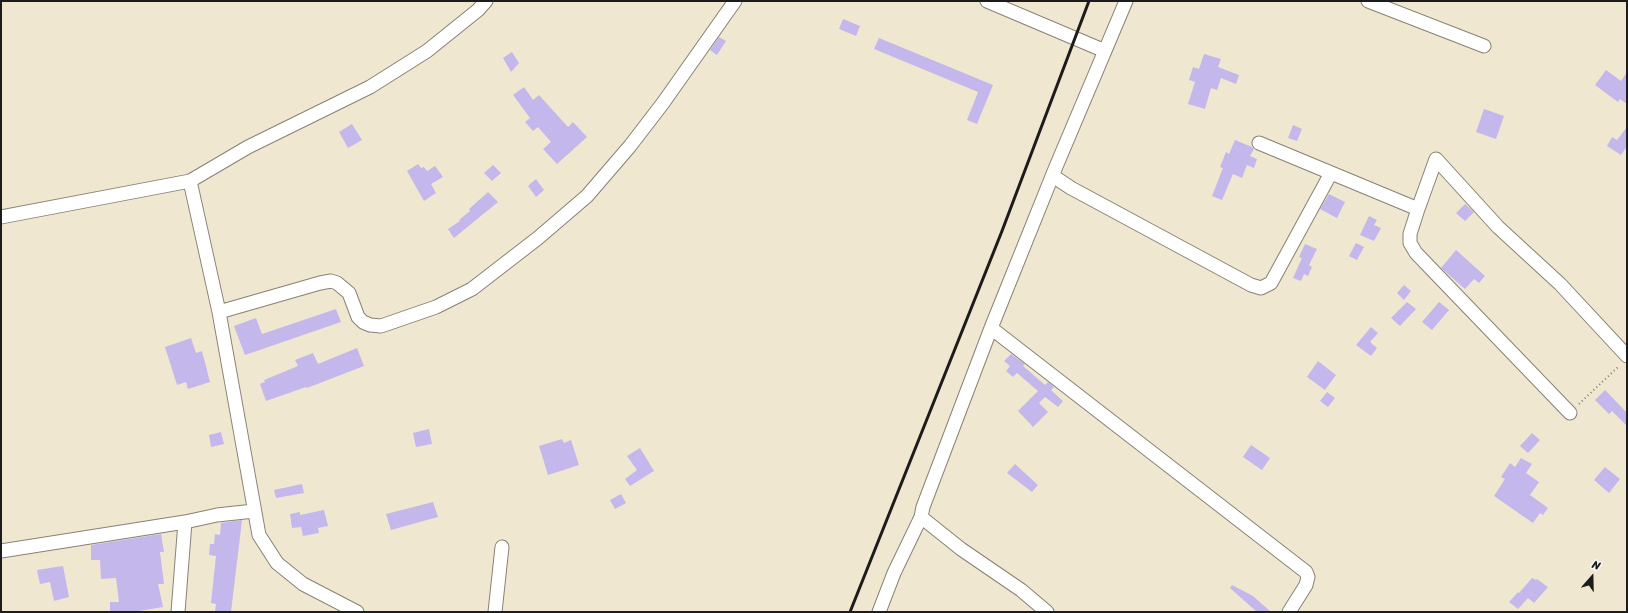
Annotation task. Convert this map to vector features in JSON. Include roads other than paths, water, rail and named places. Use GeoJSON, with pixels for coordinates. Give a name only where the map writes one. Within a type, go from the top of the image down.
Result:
{"type":"FeatureCollection","features":[{"type":"Feature","properties":{"kind":"street"},"geometry":{"type":"LineString","coordinates":[[1,217],[190,181],[248,147],[370,87],[428,51],[478,10],[486,1]]}},
{"type":"Feature","properties":{"kind":"street"},"geometry":{"type":"LineString","coordinates":[[219,312],[331,281],[337,283],[349,293],[358,317],[363,322],[370,325],[381,326],[436,307],[472,289],[538,238],[587,196],[630,146],[663,103],[735,1]]}},
{"type":"Feature","properties":{"kind":"street"},"geometry":{"type":"LineString","coordinates":[[987,1],[1105,50]]}},
{"type":"Feature","properties":{"kind":"street"},"geometry":{"type":"LineString","coordinates":[[879,612],[894,573],[921,517],[923,507],[991,328],[1126,1]]}},
{"type":"Feature","properties":{"kind":"street"},"geometry":{"type":"LineString","coordinates":[[1368,1],[1484,46]]}},
{"type":"Feature","properties":{"kind":"street"},"geometry":{"type":"LineString","coordinates":[[1259,143],[1418,209]]}},
{"type":"Feature","properties":{"kind":"street"},"geometry":{"type":"LineString","coordinates":[[1570,413],[1416,253],[1410,243],[1410,234],[1436,160],[1498,227],[1560,284],[1624,360]]}},
{"type":"Feature","properties":{"kind":"street"},"geometry":{"type":"LineString","coordinates":[[1053,176],[1071,188],[1244,281],[1261,288],[1271,283],[1331,173]]}},
{"type":"Feature","properties":{"kind":"street"},"geometry":{"type":"LineString","coordinates":[[190,181],[219,312],[259,535],[277,563],[302,584],[354,611]]}},
{"type":"Feature","properties":{"kind":"street"},"geometry":{"type":"LineString","coordinates":[[991,328],[1306,572],[1308,577],[1306,585],[1289,612]]}},
{"type":"Feature","properties":{"kind":"street"},"geometry":{"type":"LineString","coordinates":[[1,551],[185,522],[217,515],[254,512]]}},
{"type":"Feature","properties":{"kind":"street"},"geometry":{"type":"LineString","coordinates":[[921,517],[961,549],[1021,590],[1047,612]]}},
{"type":"Feature","properties":{"kind":"street"},"geometry":{"type":"LineString","coordinates":[[178,612],[185,522]]}},
{"type":"Feature","properties":{"kind":"street"},"geometry":{"type":"LineString","coordinates":[[495,612],[502,547]]}},
{"type":"Feature","properties":{"kind":"railway"},"geometry":{"type":"LineString","coordinates":[[850,612],[1002,231],[1089,1]]}}]}
